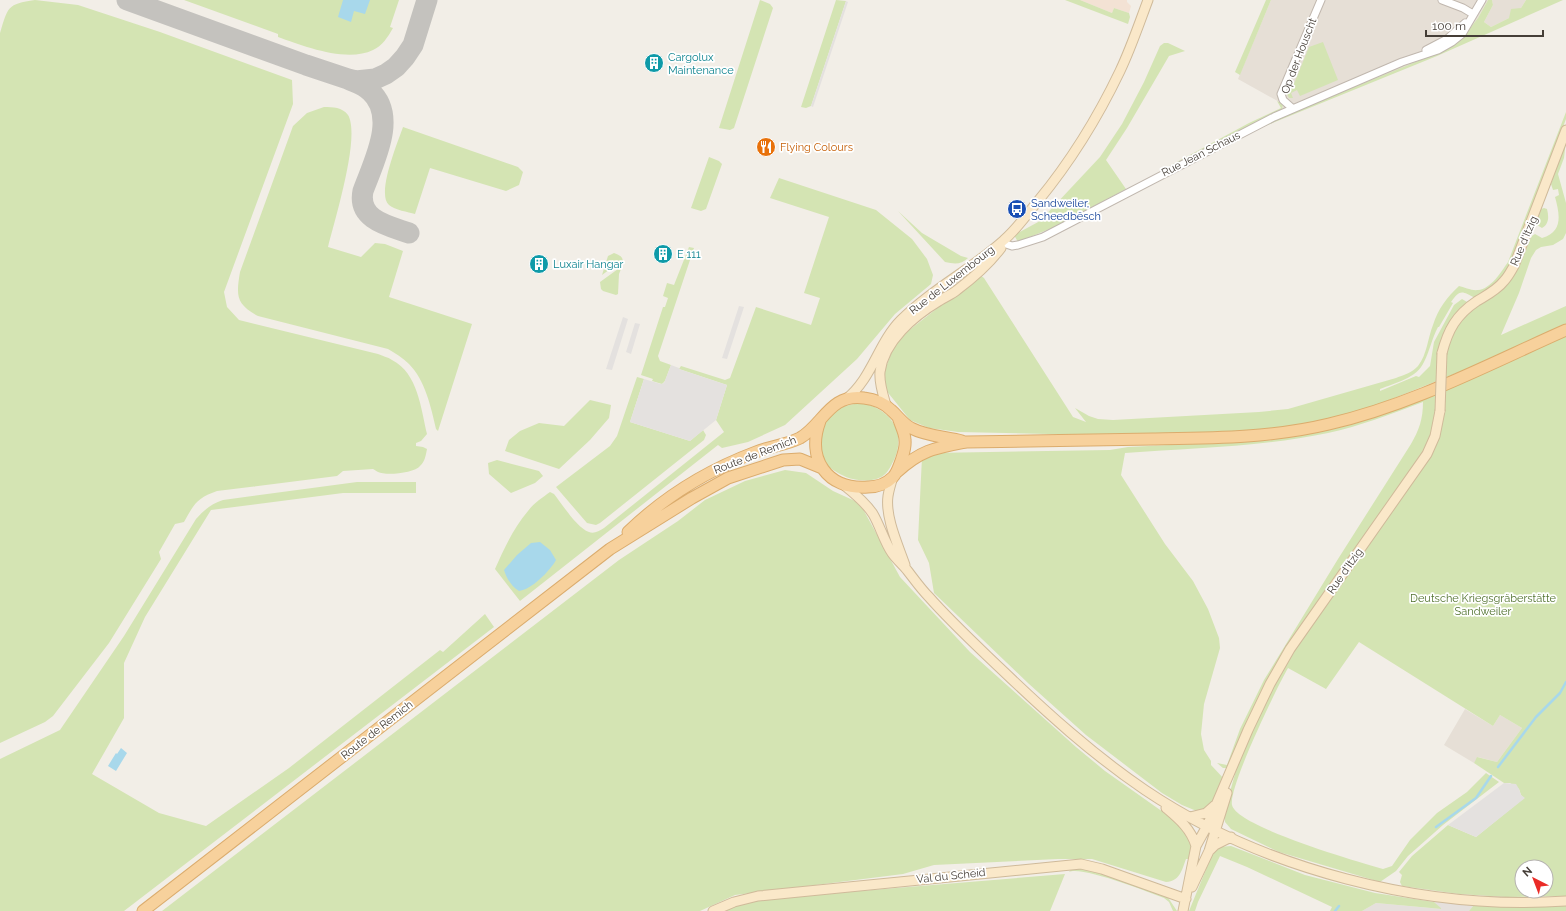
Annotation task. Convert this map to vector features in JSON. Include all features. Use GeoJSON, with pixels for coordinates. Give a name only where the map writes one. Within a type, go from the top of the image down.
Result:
{"type":"FeatureCollection","features":[{"type":"Feature","properties":{"kind":"main road","name":"Rue de Luxembourg"},"geometry":{"type":"LineString","coordinates":[[846,399],[860,387],[885,341],[900,321],[946,283],[1004,240],[1050,186],[1078,147],[1100,110],[1121,69],[1148,0]]}},
{"type":"Feature","properties":{"kind":"main road","name":"Rue d'Itzig"},"geometry":{"type":"LineString","coordinates":[[1211,828],[1217,803],[1248,730],[1270,684],[1290,649],[1427,454],[1435,436],[1440,411],[1442,353],[1446,336],[1458,318],[1476,302],[1491,293],[1505,281],[1514,266],[1566,130]]}},
{"type":"Feature","properties":{"kind":"main road","name":"Rue de Luxembourg"},"geometry":{"type":"LineString","coordinates":[[886,405],[881,389],[880,372],[884,360],[898,334],[921,314],[956,292],[974,277],[1000,249],[1004,240]]}},
{"type":"Feature","properties":{"kind":"main road"},"geometry":{"type":"LineString","coordinates":[[898,334],[908,320],[944,293],[947,287],[946,283]]}},
{"type":"Feature","properties":{"kind":"main road"},"geometry":{"type":"LineString","coordinates":[[966,442],[911,428],[886,405],[863,397],[846,399],[832,406],[821,417],[815,440],[816,456],[822,468],[835,481],[846,486],[860,488],[874,487],[883,484],[911,459],[924,452],[966,442],[1235,438],[1298,430],[1328,425],[1362,416],[1424,393],[1566,330]]}},
{"type":"Feature","properties":{"kind":"main road","name":"Route de Remich"},"geometry":{"type":"LineString","coordinates":[[610,549],[644,516],[677,491],[700,477],[757,452],[796,439],[810,430],[821,417]]}},
{"type":"Feature","properties":{"kind":"main road"},"geometry":{"type":"LineString","coordinates":[[898,417],[905,439],[904,451],[888,497],[893,533],[908,572]]}},
{"type":"Feature","properties":{"kind":"main road","name":"Route de Remich"},"geometry":{"type":"LineString","coordinates":[[143,911],[610,549],[692,498],[728,478],[783,460],[800,459],[822,468]]}},
{"type":"Feature","properties":{"kind":"main road"},"geometry":{"type":"LineString","coordinates":[[846,486],[872,513],[892,553],[950,620],[1028,695],[1080,742],[1145,790],[1187,827],[1194,838],[1196,846],[1183,911]]}},
{"type":"Feature","properties":{"kind":"main road","name":"Rue d'Itzig"},"geometry":{"type":"LineString","coordinates":[[1211,828],[1248,730]]}},
{"type":"Feature","properties":{"kind":"main road"},"geometry":{"type":"LineString","coordinates":[[1145,790],[1211,828],[1273,856],[1319,872],[1389,890],[1479,901],[1566,901]]}},
{"type":"Feature","properties":{"kind":"main road"},"geometry":{"type":"LineString","coordinates":[[1190,817],[1206,813],[1217,803]]}},
{"type":"Feature","properties":{"kind":"main road"},"geometry":{"type":"LineString","coordinates":[[1196,846],[1211,828]]}},
{"type":"Feature","properties":{"kind":"main road"},"geometry":{"type":"LineString","coordinates":[[1209,851],[1211,828]]}},
{"type":"Feature","properties":{"kind":"main road"},"geometry":{"type":"LineString","coordinates":[[1186,899],[1209,851],[1215,845],[1231,837]]}},
{"type":"Feature","properties":{"kind":"main road","name":"Val du Scheid"},"geometry":{"type":"LineString","coordinates":[[713,911],[734,902],[758,896],[1081,864],[1102,869],[1186,899]]}},
{"type":"Feature","properties":{"kind":"street","name":"Op der Houscht"},"geometry":{"type":"LineString","coordinates":[[1292,108],[1283,100],[1281,94],[1321,0]]}},
{"type":"Feature","properties":{"kind":"street"},"geometry":{"type":"LineString","coordinates":[[1442,0],[1463,8],[1473,14]]}},
{"type":"Feature","properties":{"kind":"street","name":"Rue Jean Schaus"},"geometry":{"type":"LineString","coordinates":[[1004,240],[1006,244],[1012,246],[1043,237],[1292,108],[1402,62],[1447,39],[1458,31],[1473,14],[1482,0]]}},
{"type":"Feature","properties":{"kind":"shaded area"},"geometry":{"type":"Polygon","coordinates":[[[1080,0],[1127,0],[1131,6],[1129,13],[1114,8],[1112,13],[1080,0]]]}},
{"type":"Feature","properties":{"kind":"shaded area"},"geometry":{"type":"Polygon","coordinates":[[[1271,0],[1488,0],[1478,18],[1463,37],[1440,52],[1306,108],[1274,117],[1282,110],[1283,104],[1238,79],[1271,0]]]}},
{"type":"Feature","properties":{"kind":"shaded area"},"geometry":{"type":"Polygon","coordinates":[[[1492,0],[1526,0],[1521,8],[1509,18],[1491,27],[1484,22],[1493,5],[1492,0]]]}},
{"type":"Feature","properties":{"kind":"shaded area"},"geometry":{"type":"Polygon","coordinates":[[[846,1],[848,2],[813,107],[811,106],[846,1]]]}},
{"type":"Feature","properties":{"kind":"shaded area"},"geometry":{"type":"Polygon","coordinates":[[[739,306],[744,307],[727,359],[722,358],[739,306]]]}},
{"type":"Feature","properties":{"kind":"shaded area"},"geometry":{"type":"Polygon","coordinates":[[[623,317],[628,319],[612,370],[606,369],[623,317]]]}},
{"type":"Feature","properties":{"kind":"shaded area"},"geometry":{"type":"Polygon","coordinates":[[[635,323],[640,324],[631,354],[626,352],[635,323]]]}},
{"type":"Feature","properties":{"kind":"shaded area"},"geometry":{"type":"Polygon","coordinates":[[[671,365],[727,385],[716,420],[690,441],[630,422],[644,379],[661,384],[664,383],[671,365]]]}},
{"type":"Feature","properties":{"kind":"shaded area"},"geometry":{"type":"Polygon","coordinates":[[[1465,709],[1493,726],[1500,715],[1522,728],[1497,762],[1478,757],[1474,763],[1444,745],[1465,709]]]}},
{"type":"Feature","properties":{"kind":"shaded area"},"geometry":{"type":"Polygon","coordinates":[[[1504,783],[1516,784],[1521,795],[1525,798],[1476,837],[1448,825],[1504,783]]]}},
{"type":"Feature","properties":{"kind":"shaded area"},"geometry":{"type":"Polygon","coordinates":[[[1427,895],[1479,901],[1469,911],[1362,911],[1376,903],[1441,909],[1427,895]]]}},
{"type":"Feature","properties":{"kind":"green space"},"geometry":{"type":"Polygon","coordinates":[[[35,0],[78,5],[160,32],[292,80],[293,104],[224,292],[227,307],[239,320],[378,354],[401,366],[408,374],[417,392],[427,434],[421,441],[416,443],[416,446],[427,449],[422,464],[407,472],[387,474],[373,469],[343,471],[337,476],[217,491],[200,499],[184,522],[175,524],[159,552],[161,559],[109,643],[53,716],[45,722],[0,743],[0,33],[7,12],[10,8],[19,3],[35,0]]]}},
{"type":"Feature","properties":{"kind":"green space"},"geometry":{"type":"Polygon","coordinates":[[[184,0],[399,0],[390,27],[393,28],[384,41],[373,50],[362,54],[351,55],[325,52],[300,45],[278,37],[278,34],[184,0]]]}},
{"type":"Feature","properties":{"kind":"green space"},"geometry":{"type":"Polygon","coordinates":[[[760,0],[770,4],[773,8],[734,128],[730,130],[719,128],[760,0]]]}},
{"type":"Feature","properties":{"kind":"green space"},"geometry":{"type":"Polygon","coordinates":[[[836,0],[846,1],[811,106],[806,108],[801,107],[836,0]]]}},
{"type":"Feature","properties":{"kind":"green space"},"geometry":{"type":"Polygon","coordinates":[[[1065,0],[1080,0],[1112,13],[1114,8],[1129,13],[1130,17],[1128,24],[1065,0]]]}},
{"type":"Feature","properties":{"kind":"green space"},"geometry":{"type":"Polygon","coordinates":[[[1266,0],[1271,0],[1240,75],[1235,72],[1266,0]]]}},
{"type":"Feature","properties":{"kind":"green space"},"geometry":{"type":"Polygon","coordinates":[[[1488,0],[1492,0],[1493,5],[1484,22],[1491,27],[1509,18],[1511,9],[1521,8],[1526,0],[1563,0],[1437,56],[1253,131],[1293,112],[1440,52],[1463,37],[1478,18],[1488,0]]]}},
{"type":"Feature","properties":{"kind":"green space"},"geometry":{"type":"Polygon","coordinates":[[[1323,42],[1338,80],[1300,96],[1297,90],[1291,93],[1293,98],[1289,98],[1286,92],[1288,87],[1293,86],[1309,47],[1323,42]]]}},
{"type":"Feature","properties":{"kind":"green space"},"geometry":{"type":"Polygon","coordinates":[[[1164,43],[1168,43],[1185,51],[1169,56],[1127,128],[1106,160],[1126,189],[1059,225],[1018,242],[1014,235],[1040,221],[1100,157],[1122,124],[1144,82],[1160,46],[1164,43]]]}},
{"type":"Feature","properties":{"kind":"green space"},"geometry":{"type":"Polygon","coordinates":[[[1277,101],[1283,104],[1282,110],[1162,170],[1249,123],[1281,108],[1277,101]]]}},
{"type":"Feature","properties":{"kind":"green space"},"geometry":{"type":"Polygon","coordinates":[[[324,107],[334,107],[346,112],[351,126],[349,159],[328,247],[361,257],[375,243],[385,244],[403,251],[389,297],[472,324],[438,431],[436,429],[427,394],[415,370],[396,354],[388,349],[258,316],[245,307],[239,298],[238,287],[240,272],[293,126],[307,113],[324,107]]]}},
{"type":"Feature","properties":{"kind":"green space"},"geometry":{"type":"Polygon","coordinates":[[[1566,112],[1566,119],[1520,243],[1505,274],[1496,285],[1475,298],[1462,292],[1459,293],[1451,302],[1453,303],[1438,327],[1421,368],[1411,376],[1380,389],[1380,391],[1416,376],[1419,377],[1430,366],[1434,342],[1454,305],[1462,299],[1467,302],[1451,320],[1442,337],[1440,345],[1436,379],[1444,375],[1450,339],[1458,323],[1464,316],[1497,292],[1510,280],[1520,264],[1532,236],[1535,234],[1542,238],[1554,232],[1557,227],[1559,216],[1555,197],[1559,195],[1558,189],[1553,190],[1551,184],[1566,140],[1564,158],[1558,174],[1566,203],[1566,233],[1563,239],[1553,245],[1541,247],[1536,250],[1531,258],[1519,293],[1501,335],[1566,306],[1566,324],[1469,368],[1368,408],[1319,421],[1262,431],[1137,436],[958,432],[929,428],[910,420],[885,389],[884,373],[893,348],[908,331],[980,275],[984,278],[1073,417],[1086,422],[1075,408],[1098,419],[1113,420],[1288,409],[1396,378],[1411,372],[1421,362],[1435,319],[1443,304],[1451,294],[1459,286],[1476,290],[1487,287],[1499,275],[1508,262],[1566,112]]]}},
{"type":"Feature","properties":{"kind":"green space"},"geometry":{"type":"Polygon","coordinates":[[[403,127],[518,167],[523,172],[519,185],[506,191],[430,168],[415,214],[392,207],[386,199],[386,179],[403,127]]]}},
{"type":"Feature","properties":{"kind":"green space"},"geometry":{"type":"Polygon","coordinates":[[[709,157],[719,161],[722,164],[706,209],[701,211],[691,208],[709,157]]]}},
{"type":"Feature","properties":{"kind":"green space"},"geometry":{"type":"Polygon","coordinates":[[[779,178],[876,210],[912,239],[927,259],[933,275],[931,284],[895,314],[857,359],[785,425],[748,442],[722,448],[718,445],[520,601],[495,569],[514,531],[523,517],[538,501],[550,492],[554,494],[584,530],[593,533],[604,528],[724,432],[716,420],[727,385],[679,369],[681,366],[725,380],[730,378],[756,307],[811,325],[820,298],[804,293],[829,217],[770,198],[779,178]]]}},
{"type":"Feature","properties":{"kind":"green space"},"geometry":{"type":"Polygon","coordinates":[[[1541,209],[1547,209],[1548,217],[1546,224],[1542,228],[1537,225],[1536,222],[1541,209]]]}},
{"type":"Feature","properties":{"kind":"green space"},"geometry":{"type":"Polygon","coordinates":[[[898,211],[922,233],[961,256],[968,258],[963,262],[945,262],[898,211]]]}},
{"type":"Feature","properties":{"kind":"green space"},"geometry":{"type":"Polygon","coordinates":[[[689,247],[694,248],[658,356],[660,361],[671,365],[665,381],[662,384],[641,375],[663,307],[665,307],[668,298],[663,296],[667,283],[674,285],[689,247]]]}},
{"type":"Feature","properties":{"kind":"green space"},"geometry":{"type":"Polygon","coordinates":[[[614,253],[622,258],[622,265],[617,264],[602,275],[608,256],[614,253]]]}},
{"type":"Feature","properties":{"kind":"green space"},"geometry":{"type":"Polygon","coordinates":[[[618,269],[621,269],[619,274],[618,294],[616,295],[603,291],[601,289],[600,282],[618,269]]]}},
{"type":"Feature","properties":{"kind":"green space","name":"Deutsche Kriegsgräberstätte Sandweiler"},"geometry":{"type":"Polygon","coordinates":[[[1566,336],[1566,896],[1554,896],[1554,859],[1514,859],[1514,897],[1459,894],[1402,886],[1400,882],[1402,875],[1399,872],[1412,856],[1448,825],[1476,837],[1524,798],[1519,789],[1510,783],[1504,783],[1474,763],[1477,757],[1497,762],[1522,728],[1500,715],[1493,726],[1359,642],[1326,689],[1288,668],[1254,737],[1238,779],[1233,795],[1232,805],[1239,814],[1254,823],[1300,843],[1383,869],[1392,866],[1410,840],[1437,813],[1467,792],[1486,773],[1499,782],[1443,825],[1408,856],[1396,871],[1380,882],[1279,852],[1231,829],[1225,822],[1224,813],[1246,735],[1232,768],[1223,768],[1217,763],[1227,765],[1240,729],[1264,680],[1411,444],[1420,424],[1423,402],[1352,427],[1303,438],[1252,444],[1125,453],[1121,475],[1165,544],[1193,581],[1208,609],[1219,638],[1220,648],[1204,704],[1201,734],[1204,750],[1211,761],[1211,765],[1226,781],[1211,808],[1199,812],[1182,805],[1162,793],[1086,735],[1029,684],[934,593],[929,563],[918,540],[922,457],[932,453],[1110,450],[1128,447],[1272,440],[1362,420],[1566,336]]]}},
{"type":"Feature","properties":{"kind":"green space"},"geometry":{"type":"Polygon","coordinates":[[[637,377],[644,379],[630,422],[690,441],[703,430],[706,435],[704,440],[600,523],[596,525],[587,523],[556,487],[610,446],[617,436],[637,377]]]}},
{"type":"Feature","properties":{"kind":"green space"},"geometry":{"type":"Polygon","coordinates":[[[590,400],[611,405],[609,418],[590,440],[559,469],[505,451],[509,440],[520,431],[539,423],[564,426],[590,400]]]}},
{"type":"Feature","properties":{"kind":"green space"},"geometry":{"type":"Polygon","coordinates":[[[863,403],[873,406],[888,416],[894,423],[898,440],[898,450],[889,470],[880,478],[870,480],[860,480],[846,477],[835,471],[824,461],[820,455],[819,449],[822,429],[829,416],[840,408],[863,403]]]}},
{"type":"Feature","properties":{"kind":"green space"},"geometry":{"type":"Polygon","coordinates":[[[497,460],[539,471],[543,476],[535,483],[511,493],[489,474],[488,463],[497,460]]]}},
{"type":"Feature","properties":{"kind":"green space"},"geometry":{"type":"Polygon","coordinates":[[[785,470],[806,473],[833,491],[855,501],[863,509],[900,577],[970,652],[1105,771],[1180,824],[1191,841],[1192,850],[1190,859],[1186,859],[1182,871],[1174,880],[1166,882],[1092,859],[1058,859],[934,865],[903,874],[735,895],[700,911],[162,911],[619,560],[678,521],[705,500],[745,481],[785,470]]]}},
{"type":"Feature","properties":{"kind":"green space"},"geometry":{"type":"Polygon","coordinates":[[[357,482],[416,482],[416,493],[343,493],[211,510],[145,617],[124,663],[124,718],[92,774],[159,813],[206,826],[289,768],[440,650],[443,652],[485,614],[494,627],[124,911],[0,911],[0,759],[60,730],[124,636],[196,519],[215,503],[223,500],[357,482]]]}},
{"type":"Feature","properties":{"kind":"green space"},"geometry":{"type":"Polygon","coordinates":[[[1231,846],[1305,875],[1375,893],[1434,902],[1442,909],[1376,903],[1362,911],[1330,911],[1332,907],[1220,856],[1195,911],[1189,911],[1214,850],[1219,847],[1231,846]]]}},
{"type":"Feature","properties":{"kind":"green space"},"geometry":{"type":"Polygon","coordinates":[[[1072,868],[1102,872],[1167,896],[1177,911],[1173,911],[1169,902],[1164,898],[1101,876],[1076,871],[1069,872],[1072,868]]]}},
{"type":"Feature","properties":{"kind":"green space"},"geometry":{"type":"Polygon","coordinates":[[[1065,874],[1050,911],[722,911],[736,905],[762,899],[1065,874]]]}},
{"type":"Feature","properties":{"kind":"green space"},"geometry":{"type":"Polygon","coordinates":[[[1474,905],[1537,907],[1566,905],[1566,911],[1469,911],[1474,905]]]}},
{"type":"Feature","properties":{"kind":"water"},"geometry":{"type":"Polygon","coordinates":[[[343,0],[370,0],[365,14],[354,11],[351,22],[338,17],[343,0]]]}},
{"type":"Feature","properties":{"kind":"water"},"geometry":{"type":"Polygon","coordinates":[[[540,542],[550,550],[556,560],[540,579],[524,590],[519,591],[510,582],[504,570],[517,555],[531,543],[540,542]]]}},
{"type":"Feature","properties":{"kind":"water"},"geometry":{"type":"Polygon","coordinates":[[[121,748],[127,753],[116,771],[108,766],[121,748]]]}},
{"type":"Feature","properties":{"kind":"waterway"},"geometry":{"type":"LineString","coordinates":[[1498,767],[1536,717],[1560,693],[1566,682]]}},
{"type":"Feature","properties":{"kind":"waterway"},"geometry":{"type":"LineString","coordinates":[[1436,827],[1476,798],[1491,776]]}},
{"type":"Feature","properties":{"kind":"waterway"},"geometry":{"type":"LineString","coordinates":[[1335,911],[1339,906]]}},
{"type":"Feature","properties":{"kind":"taxiway"},"geometry":{"type":"LineString","coordinates":[[127,0],[306,65],[356,81],[375,79],[386,74],[396,67],[405,57],[413,45],[427,0]]}},
{"type":"Feature","properties":{"kind":"taxiway"},"geometry":{"type":"LineString","coordinates":[[348,79],[368,89],[378,101],[382,113],[383,126],[381,139],[373,166],[363,191],[362,201],[365,209],[376,220],[393,228],[409,233]]}},
{"type":"Feature","properties":{"kind":"place","name":"Cargolux Maintenance"},"geometry":{"type":"Point","coordinates":[654,63]}},
{"type":"Feature","properties":{"kind":"place","name":"Flying Colours"},"geometry":{"type":"Point","coordinates":[766,147]}},
{"type":"Feature","properties":{"kind":"place","name":"Sandweiler, Scheedbësch"},"geometry":{"type":"Point","coordinates":[1017,209]}},
{"type":"Feature","properties":{"kind":"place","name":"E 111"},"geometry":{"type":"Point","coordinates":[663,254]}},
{"type":"Feature","properties":{"kind":"place","name":"Luxair Hangar"},"geometry":{"type":"Point","coordinates":[539,264]}}]}
